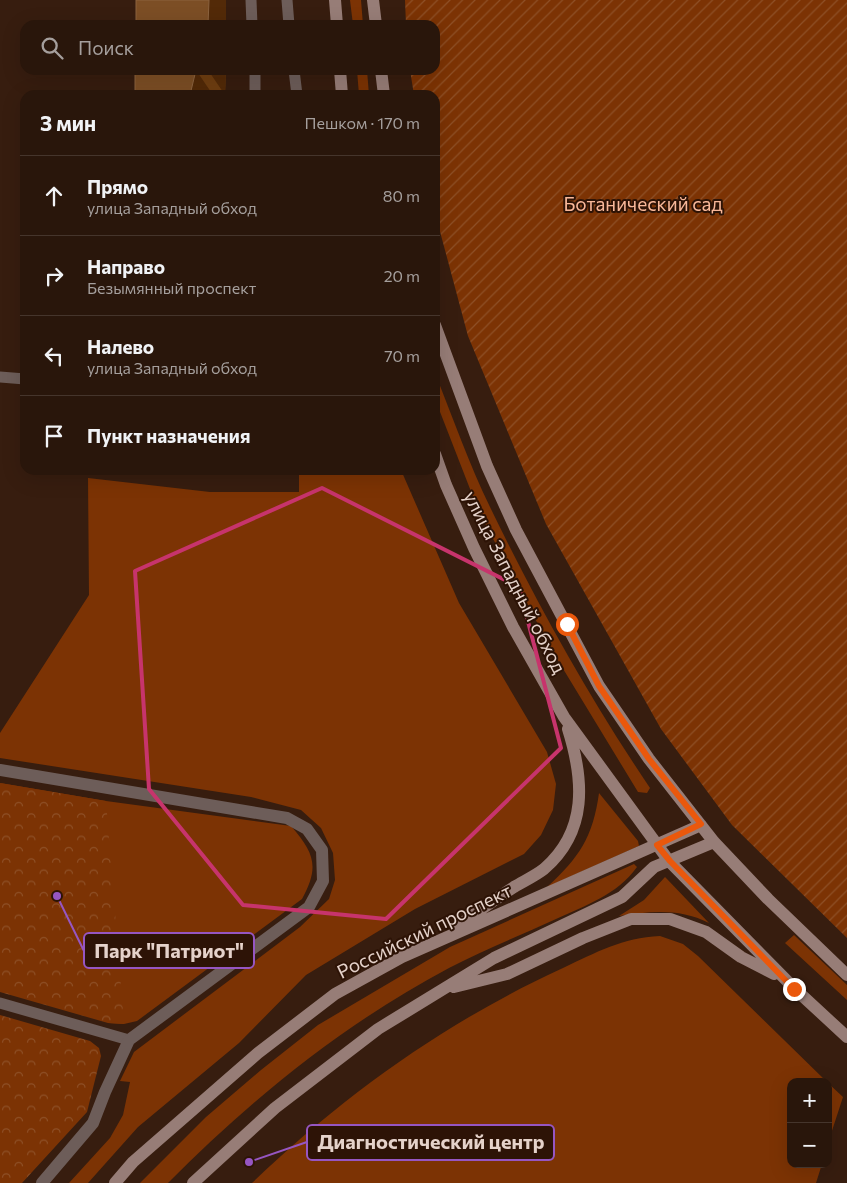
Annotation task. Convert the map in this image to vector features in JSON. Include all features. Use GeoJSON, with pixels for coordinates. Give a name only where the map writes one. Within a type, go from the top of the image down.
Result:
{"type":"FeatureCollection","features":[{"type":"Feature","properties":{"kind":"main road"},"geometry":{"type":"LineString","coordinates":[[334,0],[336,20]]}},
{"type":"Feature","properties":{"kind":"main road"},"geometry":{"type":"LineString","coordinates":[[373,0],[375,20]]}},
{"type":"Feature","properties":{"kind":"main road"},"geometry":{"type":"LineString","coordinates":[[340,75],[342,90]]}},
{"type":"Feature","properties":{"kind":"main road"},"geometry":{"type":"LineString","coordinates":[[382,75],[383,90]]}},
{"type":"Feature","properties":{"kind":"main road","name":"улица Западный обход"},"geometry":{"type":"LineString","coordinates":[[440,339],[486,466],[516,530],[599,686],[649,759],[714,842],[768,899],[847,975]]}},
{"type":"Feature","properties":{"kind":"main road","name":"улица Западный обход"},"geometry":{"type":"LineString","coordinates":[[440,469],[474,548],[513,627],[564,717],[670,861],[785,980],[847,1037]]}},
{"type":"Feature","properties":{"kind":"main road"},"geometry":{"type":"LineString","coordinates":[[438,941],[485,906],[544,870],[564,846],[577,820],[581,789],[574,748],[564,717]]}},
{"type":"Feature","properties":{"kind":"main road","name":"Российский проспект"},"geometry":{"type":"LineString","coordinates":[[115,1183],[134,1162],[258,1053],[335,994],[402,957],[701,824]]}},
{"type":"Feature","properties":{"kind":"main road"},"geometry":{"type":"LineString","coordinates":[[193,1183],[275,1108],[378,1029],[494,958],[622,897],[654,867],[714,842]]}},
{"type":"Feature","properties":{"kind":"main road"},"geometry":{"type":"LineString","coordinates":[[442,990],[506,974],[583,938],[631,920],[670,920],[706,932],[741,957],[785,980]]}},
{"type":"Feature","properties":{"kind":"street"},"geometry":{"type":"LineString","coordinates":[[0,770],[286,818],[307,829],[322,850],[323,881],[309,906],[129,1040],[104,1092],[93,1123],[42,1183]]}},
{"type":"Feature","properties":{"kind":"lane"},"geometry":{"type":"LineString","coordinates":[[251,0],[252,20]]}},
{"type":"Feature","properties":{"kind":"lane"},"geometry":{"type":"LineString","coordinates":[[287,0],[289,20]]}},
{"type":"Feature","properties":{"kind":"lane"},"geometry":{"type":"LineString","coordinates":[[255,75],[255,90]]}},
{"type":"Feature","properties":{"kind":"lane"},"geometry":{"type":"LineString","coordinates":[[295,75],[296,90]]}},
{"type":"Feature","properties":{"kind":"lane"},"geometry":{"type":"LineString","coordinates":[[0,377],[20,379]]}},
{"type":"Feature","properties":{"kind":"lane"},"geometry":{"type":"LineString","coordinates":[[0,1003],[129,1040]]}},
{"type":"Feature","properties":{"kind":"highlighted area"},"geometry":{"type":"Polygon","coordinates":[[[322,488],[519,587],[561,748],[386,919],[243,905],[149,789],[135,571],[322,488]]]}},
{"type":"Feature","properties":{"kind":"green space"},"geometry":{"type":"Polygon","coordinates":[[[350,0],[361,0],[363,20],[352,20],[350,0]]]}},
{"type":"Feature","properties":{"kind":"green space","name":"Ботанический сад"},"geometry":{"type":"Polygon","coordinates":[[[405,0],[847,0],[847,938],[732,825],[661,729],[546,524],[468,336],[440,231],[440,90],[413,90],[411,75],[440,75],[440,20],[406,20],[405,0]]]}},
{"type":"Feature","properties":{"kind":"green space"},"geometry":{"type":"Polygon","coordinates":[[[357,75],[367,75],[369,90],[359,90],[357,75]]]}},
{"type":"Feature","properties":{"kind":"green space"},"geometry":{"type":"Polygon","coordinates":[[[440,386],[475,474],[508,543],[545,615],[585,686],[650,788],[647,793],[638,792],[551,649],[479,512],[440,412],[440,386]]]}},
{"type":"Feature","properties":{"kind":"green space"},"geometry":{"type":"Polygon","coordinates":[[[299,475],[403,475],[459,603],[547,752],[556,784],[553,810],[541,835],[524,854],[415,909],[306,975],[239,1043],[138,1127],[88,1183],[69,1183],[110,1138],[123,1115],[130,1082],[120,1081],[134,1052],[300,927],[329,899],[335,880],[333,853],[321,828],[301,810],[251,797],[0,758],[0,733],[89,595],[88,478],[210,492],[299,492],[299,475]]]}},
{"type":"Feature","properties":{"kind":"green space"},"geometry":{"type":"Polygon","coordinates":[[[0,783],[106,801],[291,826],[305,844],[312,860],[311,877],[308,887],[302,899],[137,1021],[124,1024],[108,1023],[80,831],[0,783]]]}},
{"type":"Feature","properties":{"kind":"green space"},"geometry":{"type":"Polygon","coordinates":[[[0,783],[106,801],[124,1024],[108,1023],[0,992],[0,783]]]}},
{"type":"Feature","properties":{"kind":"green space"},"geometry":{"type":"Polygon","coordinates":[[[599,793],[638,841],[639,846],[547,887],[568,866],[583,846],[593,822],[599,793]]]}},
{"type":"Feature","properties":{"kind":"green space"},"geometry":{"type":"Polygon","coordinates":[[[634,864],[637,867],[629,877],[600,898],[449,968],[373,1013],[336,1038],[266,1093],[199,1152],[168,1183],[140,1183],[206,1117],[318,1025],[450,947],[634,864]]]}},
{"type":"Feature","properties":{"kind":"green space"},"geometry":{"type":"Polygon","coordinates":[[[665,877],[709,923],[687,915],[665,912],[619,916],[644,900],[665,877]]]}},
{"type":"Feature","properties":{"kind":"green space"},"geometry":{"type":"Polygon","coordinates":[[[794,935],[847,985],[847,1000],[785,943],[794,935]]]}},
{"type":"Feature","properties":{"kind":"green space"},"geometry":{"type":"Polygon","coordinates":[[[660,936],[683,944],[698,956],[823,1078],[787,1078],[787,1168],[821,1168],[816,1183],[252,1183],[360,1090],[438,1036],[520,989],[599,951],[646,937],[660,936]]]}},
{"type":"Feature","properties":{"kind":"green space"},"geometry":{"type":"Polygon","coordinates":[[[0,1015],[90,1041],[99,1048],[101,1056],[87,1112],[22,1183],[0,1183],[0,1015]]]}},
{"type":"Feature","properties":{"kind":"green space"},"geometry":{"type":"Polygon","coordinates":[[[832,1087],[843,1097],[832,1131],[832,1087]]]}},
{"type":"Feature","properties":{"kind":"building"},"geometry":{"type":"Polygon","coordinates":[[[136,0],[209,0],[208,20],[136,20],[136,0]]]}},
{"type":"Feature","properties":{"kind":"building"},"geometry":{"type":"Polygon","coordinates":[[[135,75],[195,75],[191,90],[135,90],[135,75]]]}},
{"type":"Feature","properties":{"kind":"place","name":"Парк \"Патриот\""},"geometry":{"type":"Point","coordinates":[57,896]}},
{"type":"Feature","properties":{"kind":"place","name":"Диагностический центр"},"geometry":{"type":"Point","coordinates":[249,1162]}},
{"type":"Feature","properties":{"kind":"route"},"geometry":{"type":"LineString","coordinates":[[567,624],[599,686],[649,759],[701,824],[657,845],[670,861],[794,989]]}}]}
